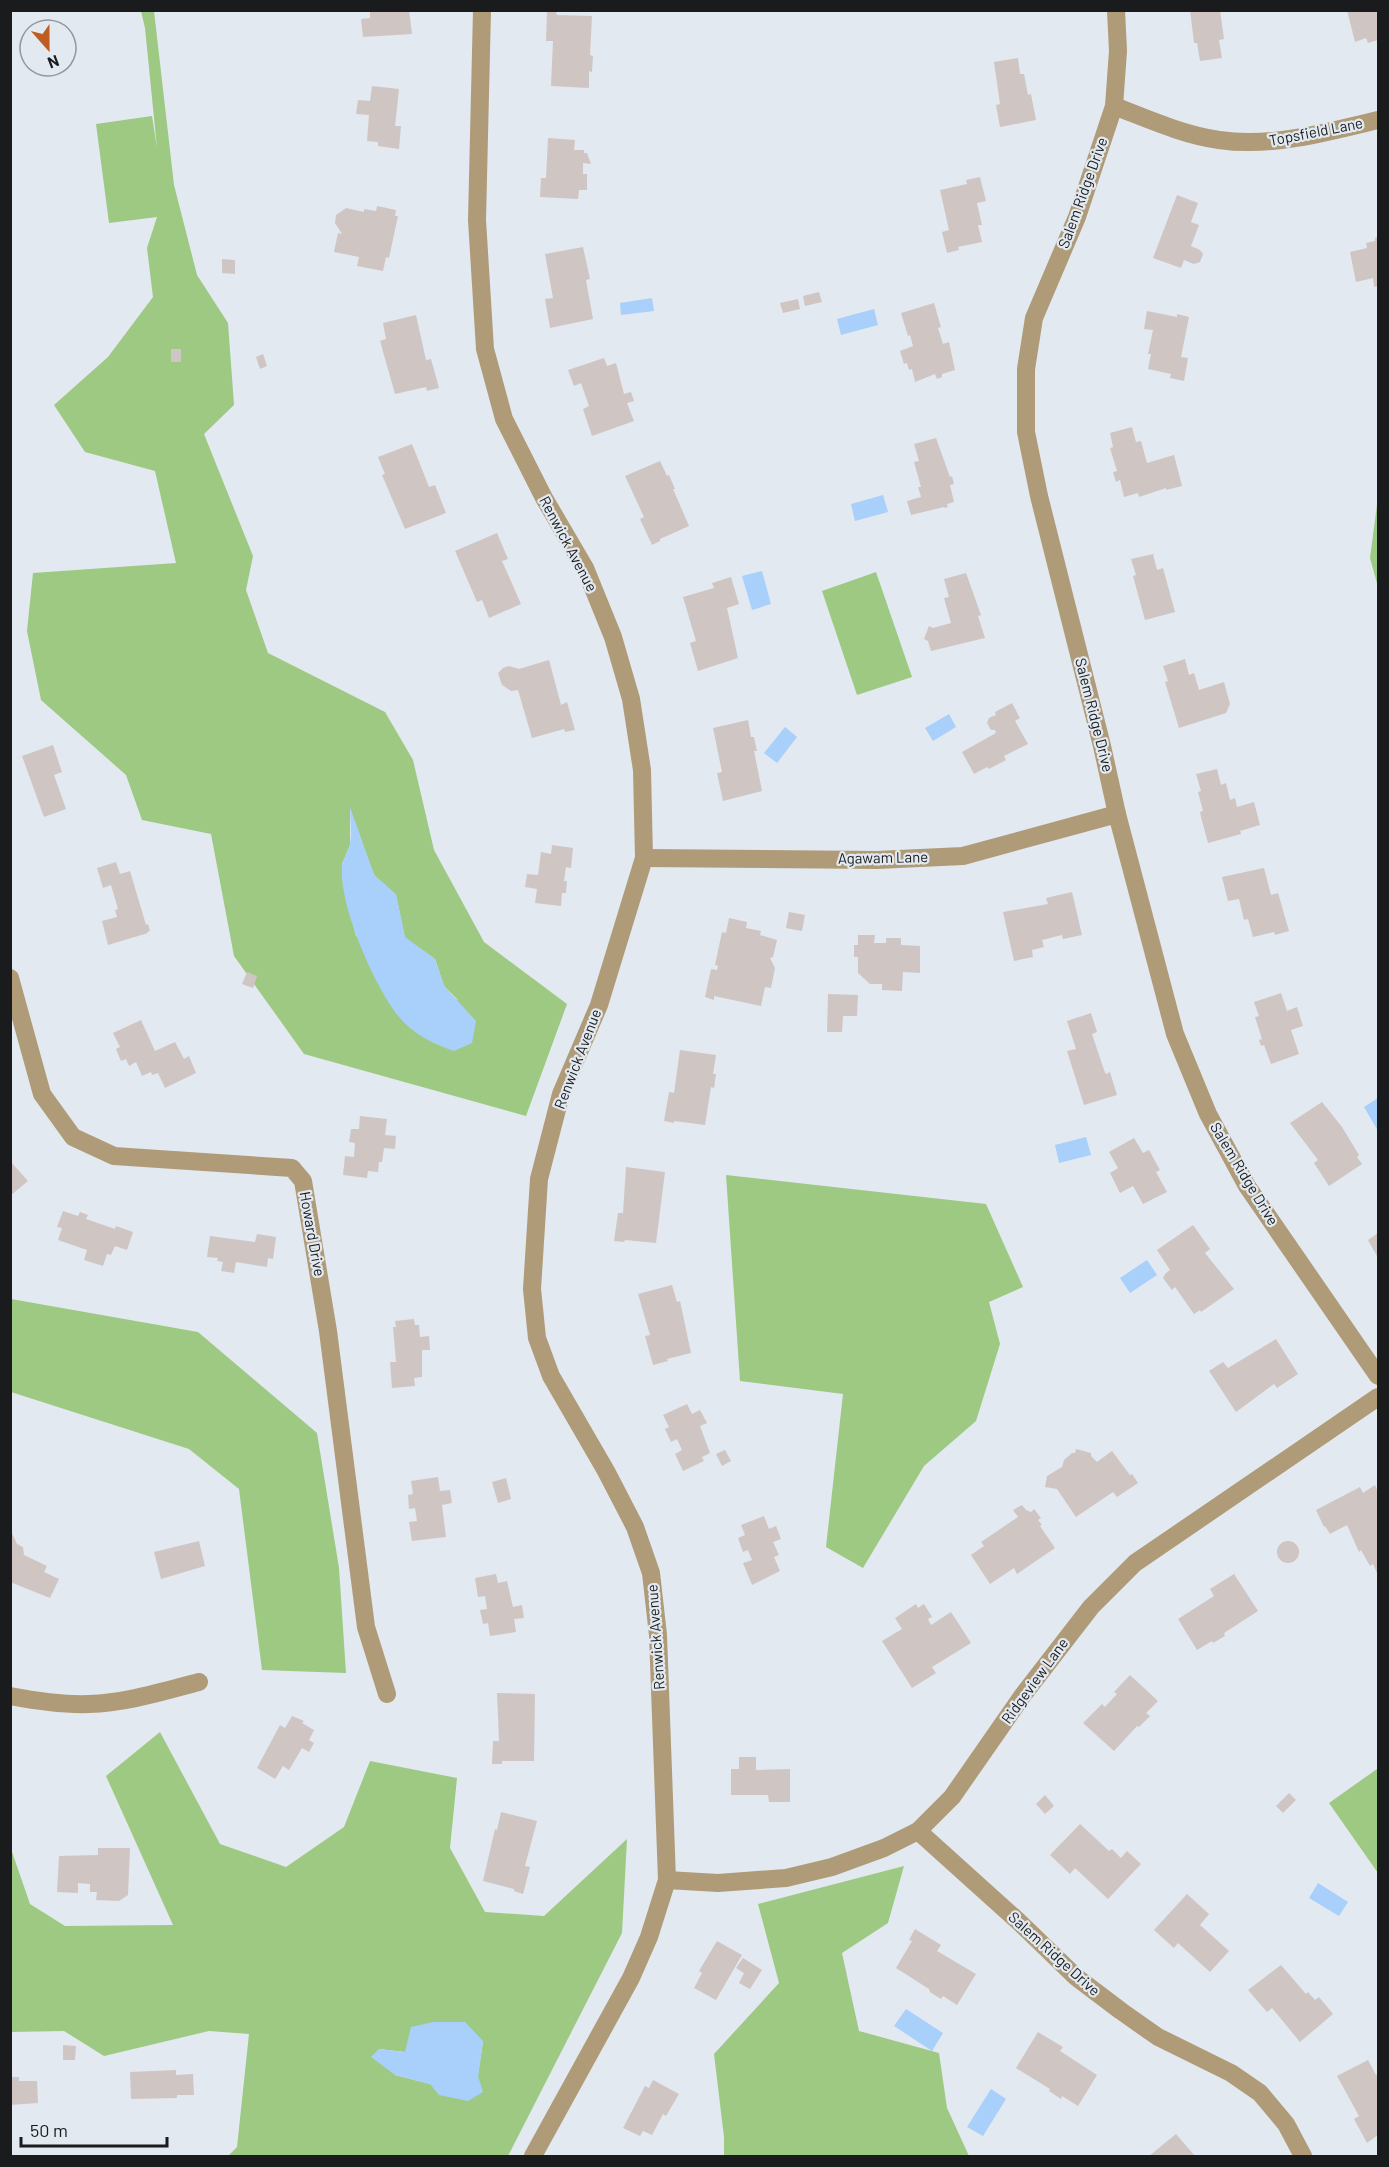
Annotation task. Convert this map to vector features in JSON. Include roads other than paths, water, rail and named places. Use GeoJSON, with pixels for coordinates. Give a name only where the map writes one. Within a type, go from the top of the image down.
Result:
{"type":"FeatureCollection","features":[{"type":"Feature","properties":{"kind":"street","name":"Renwick Avenue"},"geometry":{"type":"LineString","coordinates":[[482,10],[477,220],[485,349],[504,419],[544,498],[585,568],[613,637],[631,699],[642,770],[644,858],[599,1005],[561,1094],[540,1179],[532,1288],[537,1338],[551,1376],[606,1471],[635,1527],[651,1573],[658,1635],[667,1880],[649,1937],[631,1978],[533,2157]]}},
{"type":"Feature","properties":{"kind":"street","name":"Salem Ridge Drive"},"geometry":{"type":"LineString","coordinates":[[1116,10],[1118,51],[1114,106],[1077,217],[1034,318],[1026,369],[1026,432],[1039,496],[1117,814],[1175,1034],[1208,1114],[1247,1186],[1378,1376]]}},
{"type":"Feature","properties":{"kind":"street","name":"Topsfield Lane"},"geometry":{"type":"LineString","coordinates":[[1114,106],[1171,127],[1219,140],[1265,142],[1378,120]]}},
{"type":"Feature","properties":{"kind":"street","name":"Agawam Lane"},"geometry":{"type":"LineString","coordinates":[[644,858],[877,860],[963,856],[1117,814]]}},
{"type":"Feature","properties":{"kind":"street","name":"Howard Drive"},"geometry":{"type":"LineString","coordinates":[[10,978],[42,1094],[73,1137],[114,1156],[292,1168],[303,1181],[328,1331],[364,1617],[387,1694]]}},
{"type":"Feature","properties":{"kind":"street","name":"Ridgeview Lane"},"geometry":{"type":"LineString","coordinates":[[667,1880],[718,1883],[786,1878],[832,1867],[884,1848],[918,1831],[952,1797],[1023,1695],[1091,1607],[1135,1563],[1378,1396]]}},
{"type":"Feature","properties":{"kind":"street"},"geometry":{"type":"LineString","coordinates":[[10,1696],[36,1701],[90,1704],[135,1697],[199,1682]]}},
{"type":"Feature","properties":{"kind":"street","name":"Salem Ridge Drive"},"geometry":{"type":"LineString","coordinates":[[918,1831],[1084,1984],[1158,2037],[1222,2068],[1260,2093],[1286,2124],[1303,2157]]}},
{"type":"Feature","properties":{"kind":"water"},"geometry":{"type":"Polygon","coordinates":[[[652,298],[654,311],[621,315],[620,303],[652,298]]]}},
{"type":"Feature","properties":{"kind":"water"},"geometry":{"type":"Polygon","coordinates":[[[874,309],[878,325],[841,335],[837,319],[874,309]]]}},
{"type":"Feature","properties":{"kind":"water"},"geometry":{"type":"Polygon","coordinates":[[[883,495],[888,512],[855,521],[851,504],[883,495]]]}},
{"type":"Feature","properties":{"kind":"water"},"geometry":{"type":"Polygon","coordinates":[[[762,571],[771,604],[752,610],[742,576],[762,571]]]}},
{"type":"Feature","properties":{"kind":"water"},"geometry":{"type":"Polygon","coordinates":[[[949,714],[956,727],[933,741],[925,728],[949,714]]]}},
{"type":"Feature","properties":{"kind":"water"},"geometry":{"type":"Polygon","coordinates":[[[785,727],[797,737],[777,763],[764,753],[785,727]]]}},
{"type":"Feature","properties":{"kind":"water"},"geometry":{"type":"Polygon","coordinates":[[[350,807],[374,875],[396,894],[405,937],[435,959],[444,986],[476,1021],[472,1043],[454,1051],[425,1038],[400,1018],[380,987],[352,923],[342,882],[342,865],[351,839],[350,807]]]}},
{"type":"Feature","properties":{"kind":"water"},"geometry":{"type":"Polygon","coordinates":[[[1378,1098],[1378,1131],[1364,1107],[1378,1098]]]}},
{"type":"Feature","properties":{"kind":"water"},"geometry":{"type":"Polygon","coordinates":[[[1086,1137],[1091,1155],[1059,1163],[1055,1145],[1086,1137]]]}},
{"type":"Feature","properties":{"kind":"water"},"geometry":{"type":"Polygon","coordinates":[[[1147,1260],[1157,1275],[1130,1293],[1120,1278],[1147,1260]]]}},
{"type":"Feature","properties":{"kind":"water"},"geometry":{"type":"Polygon","coordinates":[[[1318,1883],[1348,1902],[1339,1916],[1309,1898],[1318,1883]]]}},
{"type":"Feature","properties":{"kind":"water"},"geometry":{"type":"Polygon","coordinates":[[[906,2009],[943,2033],[932,2051],[894,2026],[906,2009]]]}},
{"type":"Feature","properties":{"kind":"water"},"geometry":{"type":"Polygon","coordinates":[[[433,2022],[465,2022],[483,2041],[478,2076],[483,2092],[468,2101],[439,2095],[430,2084],[395,2075],[371,2057],[379,2049],[405,2052],[411,2027],[433,2022]]]}},
{"type":"Feature","properties":{"kind":"water"},"geometry":{"type":"Polygon","coordinates":[[[991,2089],[1006,2099],[983,2136],[967,2127],[991,2089]]]}}]}
